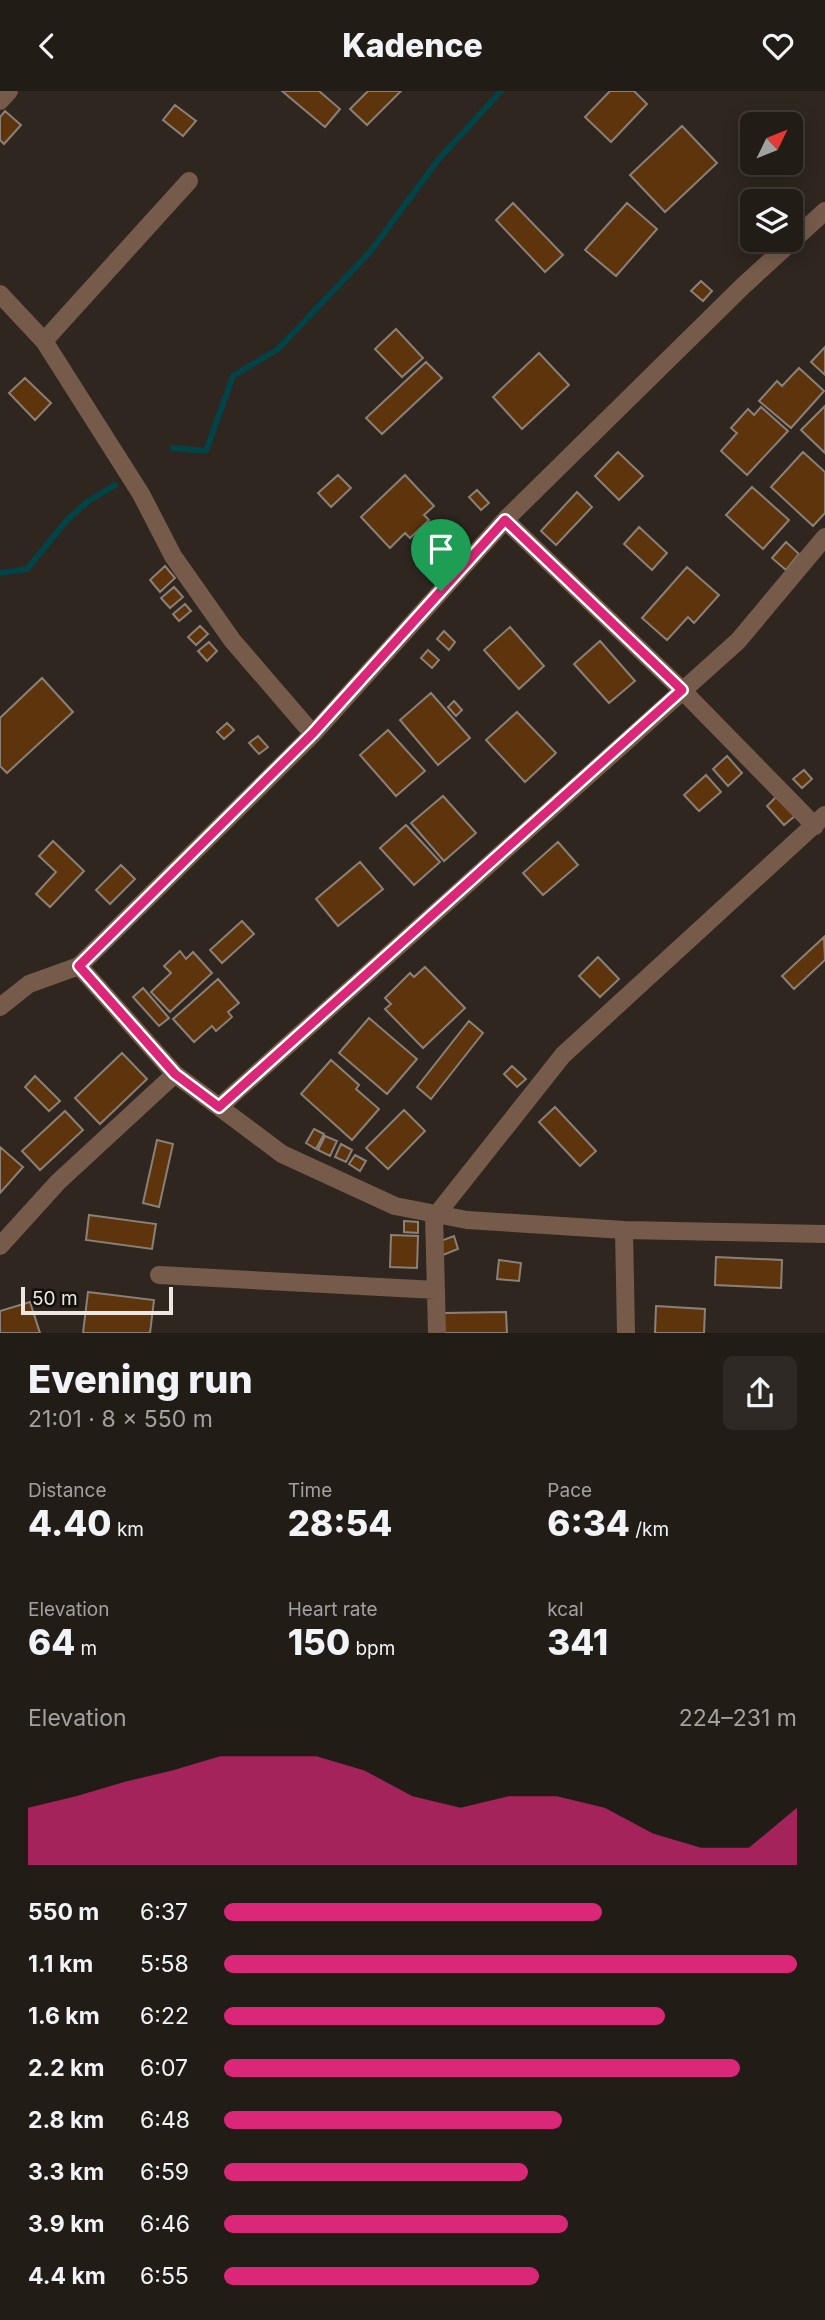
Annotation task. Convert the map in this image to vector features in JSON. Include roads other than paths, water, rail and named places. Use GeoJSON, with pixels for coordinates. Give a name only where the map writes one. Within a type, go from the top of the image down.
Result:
{"type":"FeatureCollection","features":[{"type":"Feature","properties":{"kind":"street"},"geometry":{"type":"LineString","coordinates":[[0,101],[9,91]]}},
{"type":"Feature","properties":{"kind":"street"},"geometry":{"type":"LineString","coordinates":[[44,341],[189,181]]}},
{"type":"Feature","properties":{"kind":"street"},"geometry":{"type":"LineString","coordinates":[[0,1007],[29,984],[79,966],[313,733],[505,520],[743,286],[825,211]]}},
{"type":"Feature","properties":{"kind":"street"},"geometry":{"type":"LineString","coordinates":[[2,301],[44,341],[141,494],[173,556],[232,639],[313,733]]}},
{"type":"Feature","properties":{"kind":"street"},"geometry":{"type":"LineString","coordinates":[[437,1333],[435,1214],[563,1055],[820,821],[505,520]]}},
{"type":"Feature","properties":{"kind":"street"},"geometry":{"type":"LineString","coordinates":[[219,1107],[738,641],[825,537]]}},
{"type":"Feature","properties":{"kind":"street"},"geometry":{"type":"LineString","coordinates":[[79,966],[175,1074],[282,1154],[394,1206],[467,1220],[624,1230],[825,1234]]}},
{"type":"Feature","properties":{"kind":"street"},"geometry":{"type":"LineString","coordinates":[[0,1246],[58,1182],[175,1074]]}},
{"type":"Feature","properties":{"kind":"street"},"geometry":{"type":"LineString","coordinates":[[624,1230],[626,1333]]}},
{"type":"Feature","properties":{"kind":"street"},"geometry":{"type":"LineString","coordinates":[[159,1275],[436,1290]]}},
{"type":"Feature","properties":{"kind":"waterway"},"geometry":{"type":"LineString","coordinates":[[173,448],[206,451],[233,376],[278,349],[370,252],[438,160],[501,91]]}},
{"type":"Feature","properties":{"kind":"waterway"},"geometry":{"type":"LineString","coordinates":[[0,573],[27,569],[67,520],[87,502],[115,485]]}}]}
